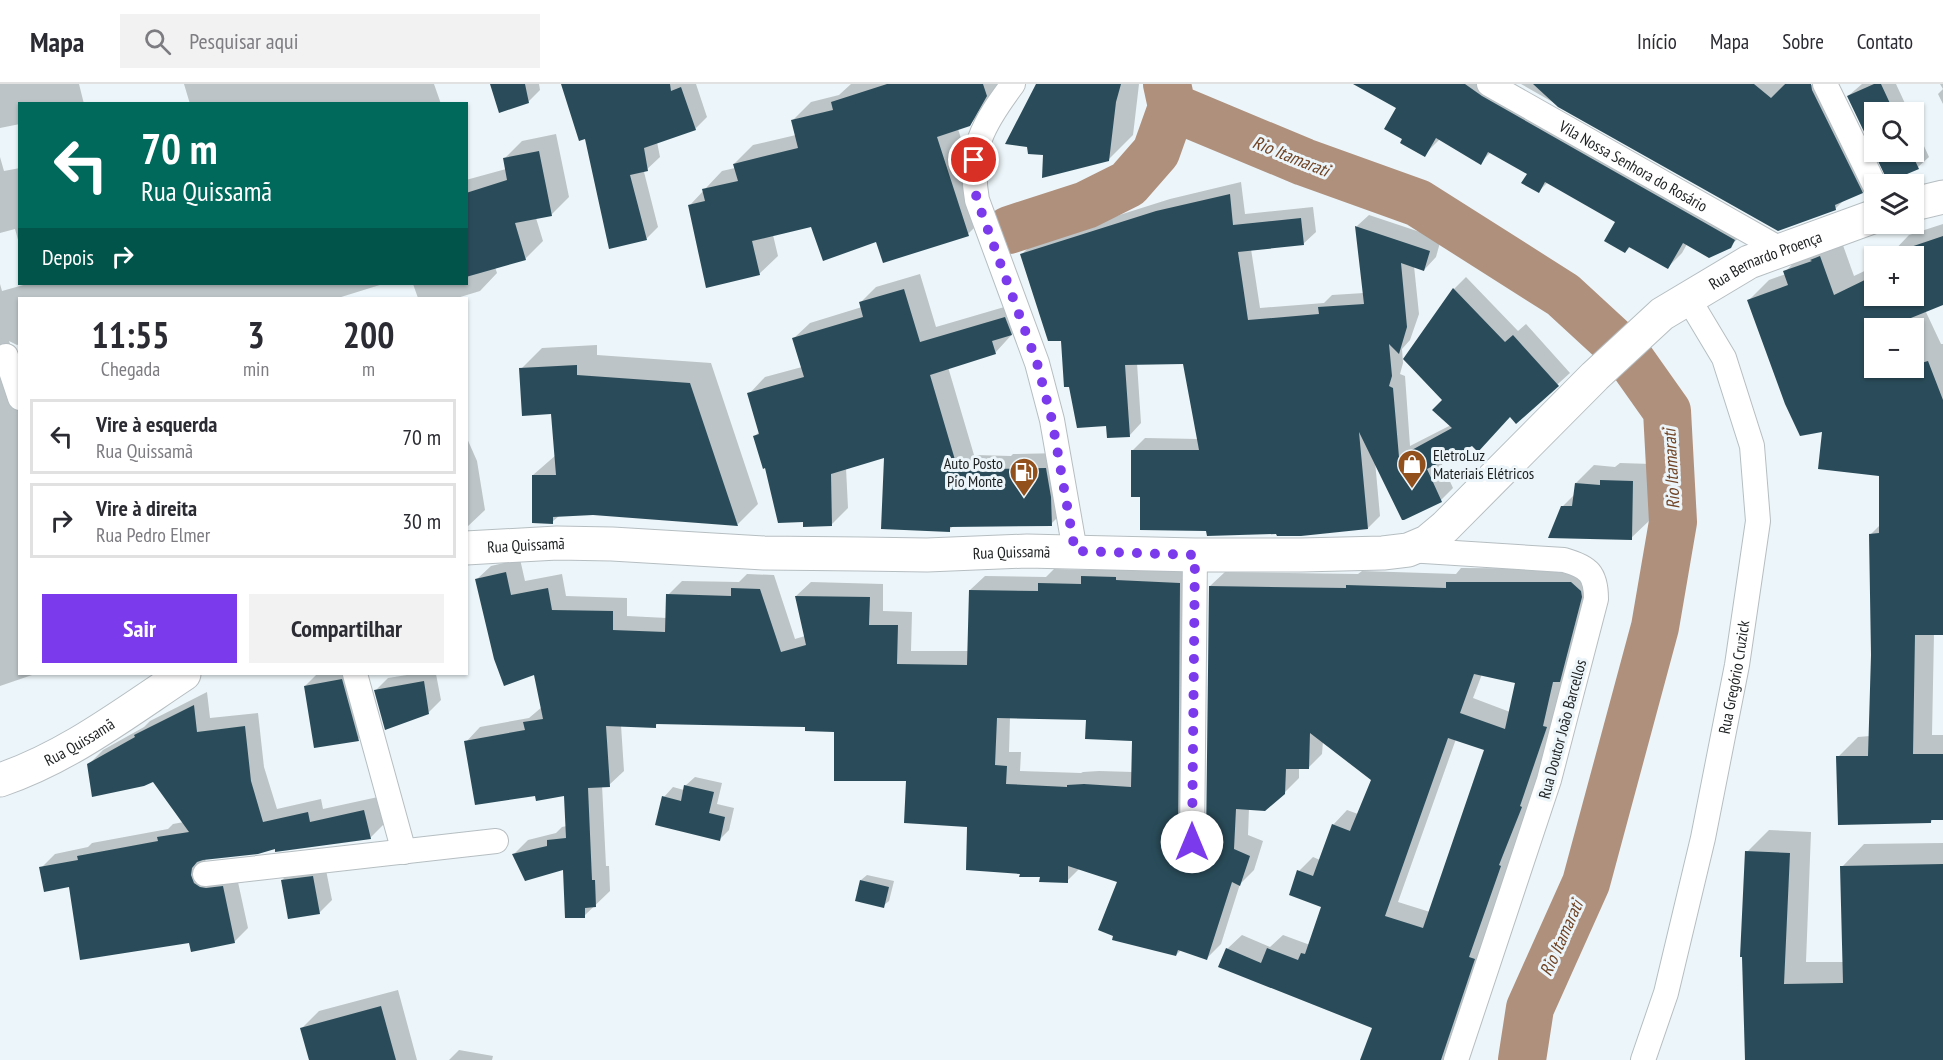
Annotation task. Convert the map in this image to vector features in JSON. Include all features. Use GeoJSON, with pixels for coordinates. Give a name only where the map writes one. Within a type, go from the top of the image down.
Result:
{"type":"FeatureCollection","features":[{"type":"Feature","properties":{"kind":"street"},"geometry":{"type":"LineString","coordinates":[[1013,84],[996,106],[981,133],[974,160],[973,178],[977,200],[1037,363],[1052,420],[1075,551]]}},
{"type":"Feature","properties":{"kind":"street","name":"Vila Nossa Senhora do Rosário"},"geometry":{"type":"LineString","coordinates":[[1489,84],[1780,249]]}},
{"type":"Feature","properties":{"kind":"street"},"geometry":{"type":"LineString","coordinates":[[1825,84],[1869,174]]}},
{"type":"Feature","properties":{"kind":"street"},"geometry":{"type":"LineString","coordinates":[[1924,202],[1943,197]]}},
{"type":"Feature","properties":{"kind":"street","name":"Rua Bernardo Proença"},"geometry":{"type":"LineString","coordinates":[[1595,376],[1675,306],[1749,262],[1864,220]]}},
{"type":"Feature","properties":{"kind":"street","name":"Rua Gregório Cruzick"},"geometry":{"type":"LineString","coordinates":[[1643,1060],[1666,993],[1703,838],[1739,655],[1758,521],[1752,446],[1724,358],[1675,306]]}},
{"type":"Feature","properties":{"kind":"street"},"geometry":{"type":"LineString","coordinates":[[9,356],[18,390]]}},
{"type":"Feature","properties":{"kind":"street","name":"Rua Quissamã"},"geometry":{"type":"LineString","coordinates":[[468,548],[558,543],[764,553],[927,555],[1075,551],[1195,555],[1301,555],[1383,553],[1408,550],[1427,542],[1445,527],[1595,376]]}},
{"type":"Feature","properties":{"kind":"street","name":"Rua Doutor João Barcellos"},"geometry":{"type":"LineString","coordinates":[[1408,550],[1564,560],[1586,569],[1593,576],[1596,587],[1596,599],[1549,780],[1456,1060]]}},
{"type":"Feature","properties":{"kind":"street"},"geometry":{"type":"LineString","coordinates":[[1192,842],[1195,555]]}},
{"type":"Feature","properties":{"kind":"street","name":"Rua Quissamã"},"geometry":{"type":"LineString","coordinates":[[0,780],[49,760],[83,741],[182,675]]}},
{"type":"Feature","properties":{"kind":"street"},"geometry":{"type":"LineString","coordinates":[[355,675],[404,852]]}},
{"type":"Feature","properties":{"kind":"street"},"geometry":{"type":"LineString","coordinates":[[205,874],[496,841]]}},
{"type":"Feature","properties":{"kind":"building"},"geometry":{"type":"Polygon","coordinates":[[[490,84],[525,84],[529,103],[499,113],[490,84]]]}},
{"type":"Feature","properties":{"kind":"building"},"geometry":{"type":"Polygon","coordinates":[[[561,84],[670,84],[671,91],[681,87],[696,130],[644,148],[648,171],[630,175],[647,240],[609,249],[585,139],[579,141],[561,84]]]}},
{"type":"Feature","properties":{"kind":"building"},"geometry":{"type":"Polygon","coordinates":[[[887,84],[983,84],[987,96],[970,126],[937,137],[969,236],[883,263],[876,242],[823,261],[811,227],[752,241],[760,275],[706,288],[688,205],[705,201],[702,189],[738,181],[733,164],[798,148],[791,120],[833,110],[831,102],[887,84]]]}},
{"type":"Feature","properties":{"kind":"building"},"geometry":{"type":"Polygon","coordinates":[[[1036,84],[1121,84],[1116,102],[1109,161],[1042,178],[1043,155],[1028,154],[1027,147],[1005,144],[1036,84]]]}},
{"type":"Feature","properties":{"kind":"building"},"geometry":{"type":"Polygon","coordinates":[[[1353,84],[1465,84],[1482,96],[1735,240],[1731,248],[1709,258],[1683,243],[1668,269],[1629,247],[1625,253],[1604,241],[1615,222],[1545,182],[1539,193],[1521,183],[1527,174],[1488,152],[1481,165],[1436,138],[1425,157],[1400,143],[1402,139],[1384,129],[1396,108],[1353,84]]]}},
{"type":"Feature","properties":{"kind":"building"},"geometry":{"type":"Polygon","coordinates":[[[1533,84],[1754,84],[1771,98],[1785,84],[1811,84],[1863,193],[1835,205],[1836,210],[1778,231],[1558,107],[1533,84]]]}},
{"type":"Feature","properties":{"kind":"building"},"geometry":{"type":"Polygon","coordinates":[[[1874,84],[1881,84],[1889,102],[1864,102],[1864,132],[1847,96],[1874,84]]]}},
{"type":"Feature","properties":{"kind":"building"},"geometry":{"type":"Polygon","coordinates":[[[539,151],[552,216],[515,223],[526,260],[468,276],[468,192],[507,180],[503,158],[539,151]]]}},
{"type":"Feature","properties":{"kind":"building"},"geometry":{"type":"Polygon","coordinates":[[[1878,162],[1916,162],[1919,169],[1907,174],[1884,174],[1878,162]]]}},
{"type":"Feature","properties":{"kind":"building"},"geometry":{"type":"Polygon","coordinates":[[[1230,194],[1233,225],[1301,218],[1304,245],[1238,252],[1248,320],[1319,314],[1318,307],[1364,304],[1355,226],[1430,251],[1424,271],[1401,263],[1407,327],[1399,354],[1389,344],[1392,376],[1389,386],[1393,388],[1399,457],[1452,428],[1432,410],[1442,400],[1403,359],[1453,288],[1505,342],[1513,335],[1559,386],[1516,424],[1510,417],[1478,452],[1472,446],[1427,469],[1442,502],[1404,520],[1359,432],[1368,529],[1301,536],[1277,536],[1276,534],[1207,536],[1206,531],[1140,530],[1140,497],[1131,497],[1131,450],[1199,450],[1183,364],[1125,365],[1130,437],[1107,438],[1106,426],[1077,428],[1069,387],[1064,387],[1061,341],[1048,341],[1020,254],[1156,211],[1230,194]]]}},
{"type":"Feature","properties":{"kind":"building"},"geometry":{"type":"Polygon","coordinates":[[[1943,236],[1943,305],[1911,318],[1864,318],[1864,378],[1924,378],[1924,362],[1928,361],[1943,400],[1943,635],[1915,635],[1913,754],[1943,754],[1943,820],[1931,820],[1931,823],[1838,825],[1836,756],[1868,756],[1871,655],[1869,534],[1879,533],[1879,476],[1818,469],[1822,432],[1800,436],[1785,404],[1747,300],[1788,285],[1783,271],[1820,256],[1834,295],[1864,280],[1864,306],[1924,306],[1924,246],[1914,246],[1943,236]]]}},
{"type":"Feature","properties":{"kind":"building"},"geometry":{"type":"Polygon","coordinates":[[[904,289],[920,342],[1005,317],[1012,335],[992,341],[996,354],[930,375],[958,470],[996,472],[996,469],[1046,468],[1051,497],[1052,526],[950,527],[950,532],[881,529],[884,458],[831,474],[832,526],[803,527],[803,522],[778,523],[765,468],[763,469],[753,436],[759,434],[747,393],[804,377],[792,338],[863,317],[859,302],[904,289]]]}},
{"type":"Feature","properties":{"kind":"building"},"geometry":{"type":"Polygon","coordinates":[[[577,365],[577,375],[690,383],[738,526],[593,515],[553,517],[553,524],[532,523],[532,475],[556,475],[551,414],[522,416],[519,368],[577,365]]]}},
{"type":"Feature","properties":{"kind":"building"},"geometry":{"type":"Polygon","coordinates":[[[1600,480],[1633,481],[1632,540],[1548,538],[1561,506],[1572,506],[1575,483],[1600,485],[1600,480]]]}},
{"type":"Feature","properties":{"kind":"building"},"geometry":{"type":"Polygon","coordinates":[[[506,572],[511,595],[548,588],[552,610],[613,611],[613,630],[665,632],[666,594],[731,596],[731,588],[760,589],[781,652],[806,645],[795,596],[870,597],[869,625],[898,625],[897,664],[967,665],[969,590],[1038,591],[1038,583],[1081,584],[1081,576],[1180,583],[1178,842],[1184,854],[1191,856],[1199,854],[1206,842],[1209,586],[1346,588],[1346,585],[1446,588],[1446,582],[1571,582],[1581,591],[1582,597],[1560,682],[1553,682],[1543,726],[1547,727],[1520,806],[1522,807],[1499,865],[1501,866],[1469,957],[1475,959],[1441,1060],[1360,1060],[1372,1028],[1218,967],[1226,948],[1261,963],[1267,948],[1298,960],[1301,953],[1305,954],[1321,907],[1289,895],[1297,870],[1313,876],[1332,824],[1350,831],[1371,780],[1310,733],[1309,769],[1286,769],[1285,794],[1265,811],[1236,809],[1234,849],[1250,856],[1240,886],[1232,882],[1207,960],[1178,950],[1176,956],[1112,940],[1113,936],[1098,930],[1117,882],[1068,866],[1068,883],[1039,882],[1040,877],[1019,877],[1020,874],[966,870],[967,827],[904,823],[906,781],[834,781],[834,732],[805,731],[805,727],[656,724],[656,728],[606,726],[610,787],[588,788],[592,880],[595,880],[596,907],[585,908],[585,918],[565,918],[563,870],[525,881],[512,854],[547,846],[547,840],[566,838],[564,796],[536,801],[535,796],[475,805],[464,741],[525,730],[523,722],[543,719],[534,675],[504,686],[494,659],[475,579],[506,572]],[[1474,674],[1460,713],[1505,729],[1515,683],[1474,674]],[[997,718],[995,765],[1007,766],[1006,784],[1067,787],[1067,785],[1084,784],[1131,787],[1132,741],[1085,739],[1086,720],[997,718]],[[1448,738],[1385,916],[1423,928],[1484,750],[1448,738]]]}},
{"type":"Feature","properties":{"kind":"building"},"geometry":{"type":"Polygon","coordinates":[[[342,679],[359,741],[314,748],[304,686],[342,679]]]}},
{"type":"Feature","properties":{"kind":"building"},"geometry":{"type":"Polygon","coordinates":[[[424,681],[429,714],[385,730],[374,690],[424,681]]]}},
{"type":"Feature","properties":{"kind":"building"},"geometry":{"type":"Polygon","coordinates":[[[194,705],[197,732],[245,726],[251,781],[263,822],[308,812],[310,822],[364,810],[371,839],[275,852],[275,849],[258,854],[197,862],[192,868],[191,875],[194,883],[206,888],[223,886],[235,943],[191,952],[189,943],[80,960],[69,887],[44,892],[39,867],[78,860],[77,856],[158,841],[157,837],[189,832],[153,782],[92,797],[87,764],[135,737],[134,735],[194,705]]]}},
{"type":"Feature","properties":{"kind":"building"},"geometry":{"type":"Polygon","coordinates":[[[684,785],[714,792],[709,813],[725,817],[720,841],[655,825],[662,796],[681,801],[684,785]]]}},
{"type":"Feature","properties":{"kind":"building"},"geometry":{"type":"Polygon","coordinates":[[[1745,851],[1790,853],[1784,984],[1843,983],[1840,866],[1943,864],[1943,1060],[1745,1060],[1742,957],[1740,957],[1745,851]]]}},
{"type":"Feature","properties":{"kind":"building"},"geometry":{"type":"Polygon","coordinates":[[[313,876],[320,914],[288,919],[281,880],[313,876]]]}},
{"type":"Feature","properties":{"kind":"building"},"geometry":{"type":"Polygon","coordinates":[[[860,880],[889,887],[884,908],[855,901],[860,880]]]}},
{"type":"Feature","properties":{"kind":"building"},"geometry":{"type":"Polygon","coordinates":[[[381,1006],[396,1060],[309,1060],[300,1028],[381,1006]]]}},
{"type":"Feature","properties":{"kind":"waterway","name":"Rio Itamarati"},"geometry":{"type":"LineString","coordinates":[[1167,84],[1172,107],[1304,162],[1418,203],[1563,295],[1626,353],[1667,411],[1673,522],[1655,627],[1586,883],[1530,1008],[1522,1060]]}},
{"type":"Feature","properties":{"kind":"waterway","name":"Rio Itamarati"},"geometry":{"type":"LineString","coordinates":[[1009,230],[1086,205],[1128,184],[1156,152],[1172,107]]}},
{"type":"Feature","properties":{"kind":"place","name":"EletroLuz Materiais Elétricos"},"geometry":{"type":"Point","coordinates":[1412,490]}},
{"type":"Feature","properties":{"kind":"place","name":"Auto Posto Pio Monte"},"geometry":{"type":"Point","coordinates":[1024,498]}},
{"type":"Feature","properties":{"kind":"route"},"geometry":{"type":"LineString","coordinates":[[974,160],[973,178],[977,200],[998,260],[1019,309],[1037,363],[1052,420],[1075,551],[1195,555],[1192,842]]}}]}
